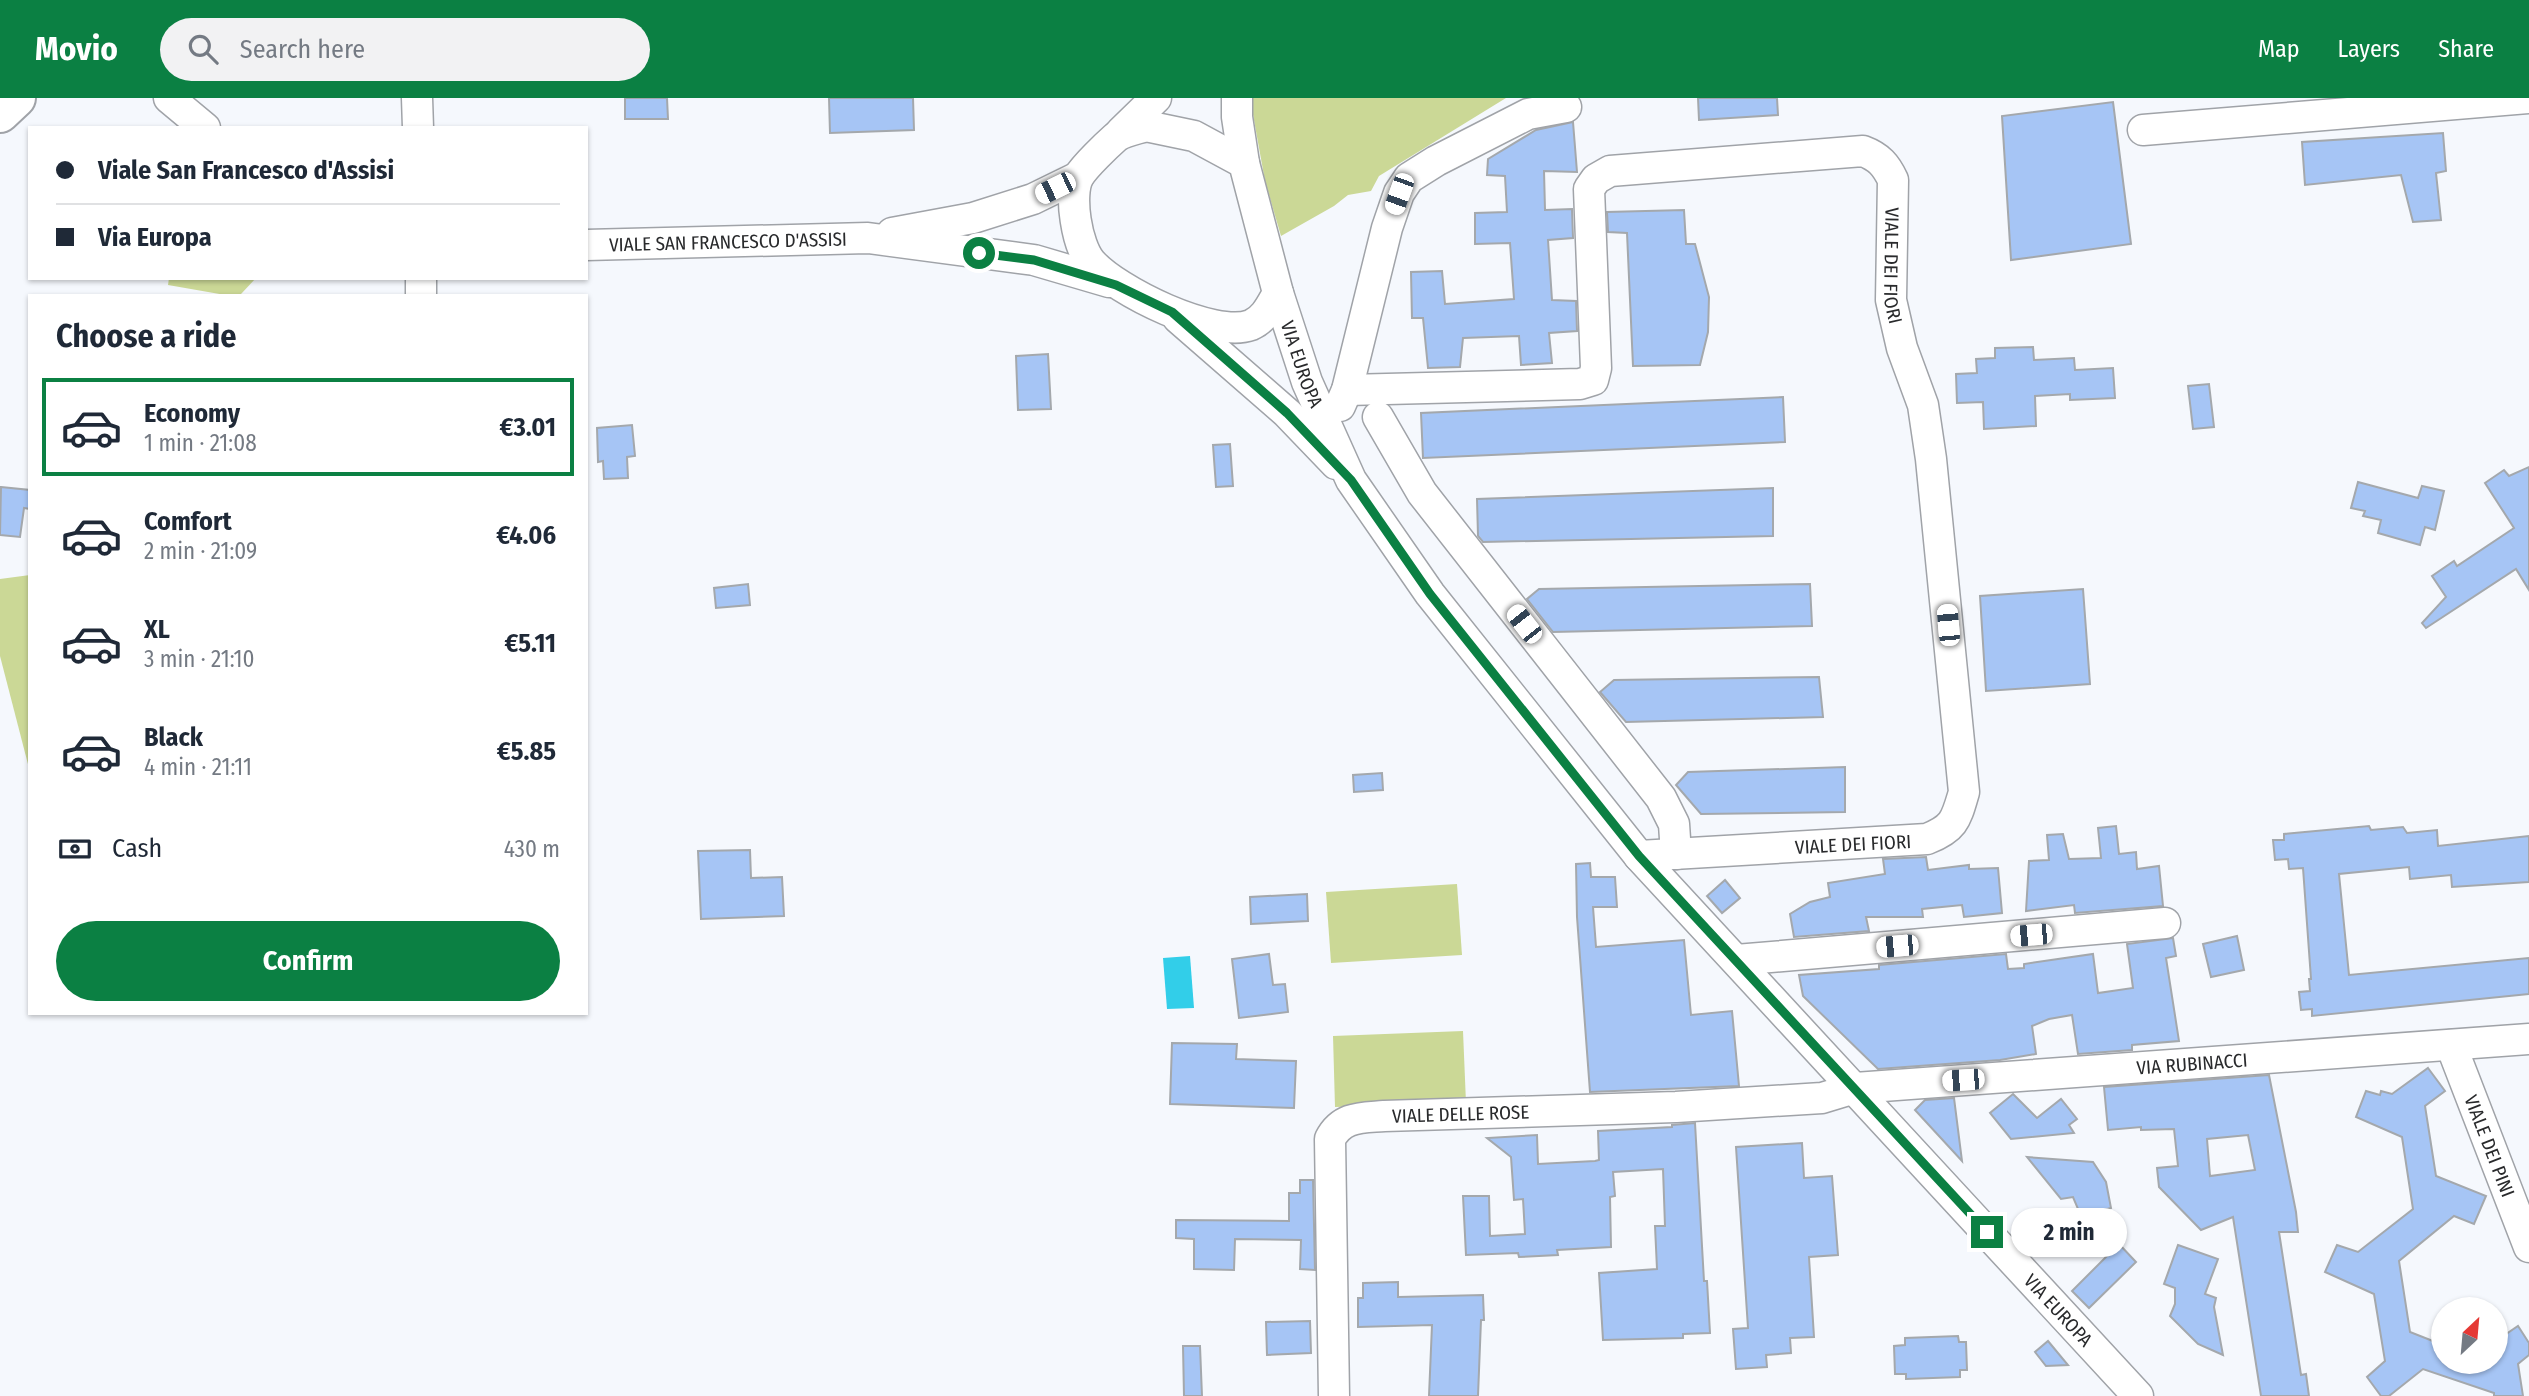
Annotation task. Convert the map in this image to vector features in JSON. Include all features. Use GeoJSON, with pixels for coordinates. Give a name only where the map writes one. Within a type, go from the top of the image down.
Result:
{"type":"FeatureCollection","features":[{"type":"Feature","properties":{"kind":"main road"},"geometry":{"type":"LineString","coordinates":[[0,113],[16,98]]}},
{"type":"Feature","properties":{"kind":"street"},"geometry":{"type":"LineString","coordinates":[[417,98],[418,126]]}},
{"type":"Feature","properties":{"kind":"street"},"geometry":{"type":"LineString","coordinates":[[1156,98],[1078,177],[1076,232],[1090,261],[1116,285],[1172,312],[1209,323],[1235,327],[1251,325],[1264,317],[1278,293],[1244,163],[1237,98]]}},
{"type":"Feature","properties":{"kind":"street"},"geometry":{"type":"LineString","coordinates":[[2143,130],[2529,98]]}},
{"type":"Feature","properties":{"kind":"street"},"geometry":{"type":"LineString","coordinates":[[169,99],[203,126]]}},
{"type":"Feature","properties":{"kind":"street"},"geometry":{"type":"LineString","coordinates":[[1329,431],[1347,390],[1387,228],[1399,194],[1409,178],[1436,161],[1528,114],[1566,107]]}},
{"type":"Feature","properties":{"kind":"street"},"geometry":{"type":"LineString","coordinates":[[1118,136],[1146,126],[1194,136],[1244,163]]}},
{"type":"Feature","properties":{"kind":"street","name":"VIALE DEI FIORI"},"geometry":{"type":"LineString","coordinates":[[1347,390],[1580,384],[1593,380],[1596,368],[1589,189],[1596,179],[1610,172],[1863,151],[1877,156],[1887,169],[1893,180],[1891,300],[1902,348],[1923,405],[1931,459],[1964,792],[1955,821],[1945,832],[1927,839],[1639,856]]}},
{"type":"Feature","properties":{"kind":"street","name":"VIALE SAN FRANCESCO D'ASSISI"},"geometry":{"type":"LineString","coordinates":[[868,238],[973,218],[1033,199],[1078,177]]}},
{"type":"Feature","properties":{"kind":"street","name":"VIALE SAN FRANCESCO D'ASSISI"},"geometry":{"type":"LineString","coordinates":[[588,245],[868,238],[1034,260],[1116,285]]}},
{"type":"Feature","properties":{"kind":"street","name":"VIA EUROPA"},"geometry":{"type":"LineString","coordinates":[[1278,293],[1307,382],[1351,480],[1430,594],[1639,856],[2138,1396]]}},
{"type":"Feature","properties":{"kind":"street"},"geometry":{"type":"LineString","coordinates":[[1172,312],[1287,413],[1351,480]]}},
{"type":"Feature","properties":{"kind":"street"},"geometry":{"type":"LineString","coordinates":[[1378,417],[1422,493],[1661,798],[1674,824],[1676,854]]}},
{"type":"Feature","properties":{"kind":"street"},"geometry":{"type":"LineString","coordinates":[[1736,960],[2165,923]]}},
{"type":"Feature","properties":{"kind":"street","name":"VIA RUBINACCI"},"geometry":{"type":"LineString","coordinates":[[1855,1088],[2529,1039]]}},
{"type":"Feature","properties":{"kind":"street","name":"VIALE DEI PINI"},"geometry":{"type":"LineString","coordinates":[[2451,1045],[2529,1247]]}},
{"type":"Feature","properties":{"kind":"street","name":"VIALE DELLE ROSE"},"geometry":{"type":"LineString","coordinates":[[1334,1396],[1331,1139],[1336,1128],[1352,1119],[1384,1116],[1676,1107],[1822,1098],[1855,1088]]}},
{"type":"Feature","properties":{"kind":"green space"},"geometry":{"type":"Polygon","coordinates":[[[1250,98],[1506,98],[1379,176],[1371,191],[1348,195],[1281,236],[1265,181],[1250,98]]]}},
{"type":"Feature","properties":{"kind":"green space"},"geometry":{"type":"Polygon","coordinates":[[[169,280],[254,280],[241,294],[220,294],[168,285],[169,280]]]}},
{"type":"Feature","properties":{"kind":"green space"},"geometry":{"type":"Polygon","coordinates":[[[28,575],[28,764],[0,656],[0,579],[28,575]]]}},
{"type":"Feature","properties":{"kind":"green space"},"geometry":{"type":"Polygon","coordinates":[[[1457,884],[1462,955],[1331,963],[1326,892],[1457,884]]]}},
{"type":"Feature","properties":{"kind":"green space"},"geometry":{"type":"Polygon","coordinates":[[[1463,1031],[1466,1103],[1335,1107],[1333,1036],[1463,1031]]]}},
{"type":"Feature","properties":{"kind":"water"},"geometry":{"type":"Polygon","coordinates":[[[1190,956],[1194,1008],[1167,1009],[1163,958],[1190,956]]]}},
{"type":"Feature","properties":{"kind":"building"},"geometry":{"type":"Polygon","coordinates":[[[625,98],[667,98],[668,119],[625,119],[625,98]]]}},
{"type":"Feature","properties":{"kind":"building"},"geometry":{"type":"Polygon","coordinates":[[[829,98],[913,98],[914,130],[830,133],[829,98]]]}},
{"type":"Feature","properties":{"kind":"building"},"geometry":{"type":"Polygon","coordinates":[[[1698,98],[1777,98],[1778,115],[1699,120],[1698,98]]]}},
{"type":"Feature","properties":{"kind":"building"},"geometry":{"type":"Polygon","coordinates":[[[2113,102],[2131,244],[2011,260],[2002,116],[2113,102]]]}},
{"type":"Feature","properties":{"kind":"building"},"geometry":{"type":"Polygon","coordinates":[[[1573,122],[1577,172],[1544,171],[1545,210],[1572,209],[1573,238],[1548,240],[1552,300],[1576,301],[1577,331],[1549,333],[1552,363],[1521,365],[1519,336],[1463,338],[1460,367],[1428,368],[1423,318],[1412,318],[1411,272],[1442,271],[1445,304],[1514,299],[1510,243],[1475,244],[1475,213],[1507,212],[1505,176],[1487,175],[1488,159],[1536,130],[1573,122]]]}},
{"type":"Feature","properties":{"kind":"building"},"geometry":{"type":"Polygon","coordinates":[[[2443,133],[2446,171],[2436,173],[2441,220],[2413,222],[2401,175],[2305,185],[2302,142],[2443,133]]]}},
{"type":"Feature","properties":{"kind":"building"},"geometry":{"type":"Polygon","coordinates":[[[1684,210],[1686,244],[1695,244],[1709,297],[1708,332],[1700,365],[1633,366],[1627,233],[1608,232],[1607,212],[1684,210]]]}},
{"type":"Feature","properties":{"kind":"building"},"geometry":{"type":"Polygon","coordinates":[[[2033,347],[2034,360],[2074,358],[2075,370],[2113,368],[2115,398],[2070,400],[2070,394],[2035,396],[2036,426],[1984,429],[1983,402],[1957,403],[1956,374],[1977,373],[1976,359],[1995,358],[1995,348],[2033,347]]]}},
{"type":"Feature","properties":{"kind":"building"},"geometry":{"type":"Polygon","coordinates":[[[1048,354],[1051,409],[1018,410],[1016,356],[1048,354]]]}},
{"type":"Feature","properties":{"kind":"building"},"geometry":{"type":"Polygon","coordinates":[[[2209,384],[2214,427],[2193,429],[2188,386],[2209,384]]]}},
{"type":"Feature","properties":{"kind":"building"},"geometry":{"type":"Polygon","coordinates":[[[1783,397],[1785,442],[1423,458],[1421,413],[1783,397]]]}},
{"type":"Feature","properties":{"kind":"building"},"geometry":{"type":"Polygon","coordinates":[[[632,425],[635,456],[627,457],[628,478],[604,479],[603,461],[598,462],[597,428],[632,425]]]}},
{"type":"Feature","properties":{"kind":"building"},"geometry":{"type":"Polygon","coordinates":[[[1230,444],[1233,486],[1216,487],[1213,445],[1230,444]]]}},
{"type":"Feature","properties":{"kind":"building"},"geometry":{"type":"Polygon","coordinates":[[[2529,467],[2529,590],[2516,569],[2426,628],[2422,623],[2446,597],[2432,576],[2454,561],[2457,566],[2514,528],[2485,483],[2504,470],[2509,476],[2529,467]]]}},
{"type":"Feature","properties":{"kind":"building"},"geometry":{"type":"Polygon","coordinates":[[[2358,482],[2418,498],[2422,486],[2444,491],[2435,530],[2425,527],[2420,545],[2378,533],[2381,520],[2363,516],[2365,511],[2351,508],[2358,482]]]}},
{"type":"Feature","properties":{"kind":"building"},"geometry":{"type":"Polygon","coordinates":[[[1,487],[28,490],[28,509],[24,508],[20,537],[0,535],[1,487]]]}},
{"type":"Feature","properties":{"kind":"building"},"geometry":{"type":"Polygon","coordinates":[[[1773,488],[1773,536],[1483,542],[1478,536],[1477,499],[1773,488]]]}},
{"type":"Feature","properties":{"kind":"building"},"geometry":{"type":"Polygon","coordinates":[[[748,584],[750,605],[716,608],[714,588],[748,584]]]}},
{"type":"Feature","properties":{"kind":"building"},"geometry":{"type":"Polygon","coordinates":[[[1810,584],[1812,626],[1553,632],[1527,599],[1539,589],[1810,584]]]}},
{"type":"Feature","properties":{"kind":"building"},"geometry":{"type":"Polygon","coordinates":[[[2083,589],[2090,684],[1986,691],[1980,596],[2083,589]]]}},
{"type":"Feature","properties":{"kind":"building"},"geometry":{"type":"Polygon","coordinates":[[[1819,677],[1823,717],[1626,722],[1600,692],[1614,680],[1819,677]]]}},
{"type":"Feature","properties":{"kind":"building"},"geometry":{"type":"Polygon","coordinates":[[[1845,767],[1845,812],[1701,814],[1676,785],[1688,772],[1845,767]]]}},
{"type":"Feature","properties":{"kind":"building"},"geometry":{"type":"Polygon","coordinates":[[[1382,773],[1383,790],[1354,792],[1353,775],[1382,773]]]}},
{"type":"Feature","properties":{"kind":"building"},"geometry":{"type":"Polygon","coordinates":[[[2116,826],[2119,854],[2136,852],[2137,869],[2159,866],[2163,906],[2075,913],[2074,905],[2026,911],[2029,861],[2049,860],[2047,835],[2063,834],[2069,859],[2101,858],[2098,828],[2116,826]]]}},
{"type":"Feature","properties":{"kind":"building"},"geometry":{"type":"Polygon","coordinates":[[[2369,826],[2371,830],[2403,827],[2407,833],[2437,830],[2438,846],[2529,836],[2529,882],[2452,887],[2451,875],[2410,879],[2409,867],[2339,874],[2349,975],[2529,958],[2529,994],[2312,1016],[2312,1009],[2301,1010],[2299,992],[2310,991],[2311,979],[2303,868],[2289,869],[2288,859],[2275,860],[2273,840],[2284,840],[2284,834],[2369,826]]]}},
{"type":"Feature","properties":{"kind":"building"},"geometry":{"type":"Polygon","coordinates":[[[750,850],[751,878],[782,877],[784,916],[701,919],[698,851],[750,850]]]}},
{"type":"Feature","properties":{"kind":"building"},"geometry":{"type":"Polygon","coordinates":[[[1926,857],[1928,870],[1969,865],[1969,869],[1998,868],[2002,913],[1964,917],[1962,905],[1922,909],[1923,917],[1866,917],[1869,931],[1794,937],[1790,914],[1810,902],[1830,897],[1828,883],[1885,874],[1883,859],[1926,857]]]}},
{"type":"Feature","properties":{"kind":"building"},"geometry":{"type":"Polygon","coordinates":[[[1590,863],[1591,877],[1615,877],[1617,907],[1593,907],[1596,947],[1684,940],[1691,1015],[1732,1011],[1739,1086],[1590,1092],[1577,917],[1576,864],[1590,863]]]}},
{"type":"Feature","properties":{"kind":"building"},"geometry":{"type":"Polygon","coordinates":[[[1725,880],[1740,898],[1722,913],[1707,896],[1725,880]]]}},
{"type":"Feature","properties":{"kind":"building"},"geometry":{"type":"Polygon","coordinates":[[[1307,894],[1308,921],[1251,924],[1250,897],[1307,894]]]}},
{"type":"Feature","properties":{"kind":"building"},"geometry":{"type":"Polygon","coordinates":[[[2237,936],[2244,970],[2211,977],[2203,944],[2237,936]]]}},
{"type":"Feature","properties":{"kind":"building"},"geometry":{"type":"Polygon","coordinates":[[[2173,938],[2176,956],[2166,958],[2179,1041],[2132,1045],[2132,1050],[2078,1054],[2072,1015],[2049,1019],[2032,1026],[2036,1054],[2000,1060],[1878,1069],[1803,996],[1799,975],[1879,969],[1879,965],[2006,954],[2008,969],[2024,968],[2024,964],[2093,954],[2098,993],[2133,988],[2127,944],[2173,938]]]}},
{"type":"Feature","properties":{"kind":"building"},"geometry":{"type":"Polygon","coordinates":[[[1269,954],[1273,985],[1285,984],[1288,1012],[1239,1018],[1232,959],[1269,954]]]}},
{"type":"Feature","properties":{"kind":"building"},"geometry":{"type":"Polygon","coordinates":[[[1172,1043],[1237,1044],[1236,1059],[1296,1061],[1294,1108],[1170,1104],[1172,1043]]]}},
{"type":"Feature","properties":{"kind":"building"},"geometry":{"type":"Polygon","coordinates":[[[2428,1068],[2445,1091],[2425,1106],[2436,1176],[2486,1196],[2474,1224],[2454,1216],[2399,1261],[2410,1332],[2431,1340],[2431,1372],[2423,1369],[2389,1396],[2381,1396],[2367,1377],[2385,1361],[2374,1294],[2325,1272],[2337,1245],[2358,1252],[2413,1209],[2402,1137],[2356,1117],[2366,1091],[2380,1095],[2381,1091],[2392,1094],[2428,1068]]]}},
{"type":"Feature","properties":{"kind":"building"},"geometry":{"type":"Polygon","coordinates":[[[2269,1075],[2296,1212],[2298,1232],[2279,1232],[2301,1375],[2306,1374],[2309,1396],[2261,1396],[2233,1217],[2201,1230],[2159,1187],[2157,1168],[2178,1166],[2174,1129],[2141,1130],[2141,1127],[2108,1130],[2104,1087],[2269,1075]],[[2248,1135],[2207,1139],[2210,1176],[2255,1170],[2248,1135]]]}},
{"type":"Feature","properties":{"kind":"building"},"geometry":{"type":"Polygon","coordinates":[[[2013,1094],[2037,1118],[2061,1099],[2077,1119],[2069,1125],[2074,1133],[2011,1139],[1990,1113],[2013,1094]]]}},
{"type":"Feature","properties":{"kind":"building"},"geometry":{"type":"Polygon","coordinates":[[[1954,1098],[1962,1161],[1915,1110],[1925,1100],[1954,1098]]]}},
{"type":"Feature","properties":{"kind":"building"},"geometry":{"type":"Polygon","coordinates":[[[1695,1123],[1704,1281],[1707,1281],[1710,1333],[1683,1334],[1683,1338],[1603,1340],[1599,1273],[1657,1269],[1655,1226],[1665,1226],[1663,1169],[1613,1172],[1615,1196],[1610,1197],[1611,1247],[1557,1250],[1558,1255],[1466,1255],[1463,1196],[1489,1196],[1490,1236],[1525,1234],[1523,1199],[1514,1200],[1511,1157],[1487,1138],[1537,1135],[1538,1164],[1595,1161],[1599,1160],[1598,1131],[1695,1123]]]}},
{"type":"Feature","properties":{"kind":"building"},"geometry":{"type":"Polygon","coordinates":[[[1802,1143],[1804,1178],[1832,1176],[1838,1255],[1809,1257],[1814,1337],[1790,1338],[1791,1353],[1766,1355],[1767,1367],[1736,1369],[1733,1329],[1748,1328],[1736,1147],[1802,1143]]]}},
{"type":"Feature","properties":{"kind":"building"},"geometry":{"type":"Polygon","coordinates":[[[2027,1157],[2093,1162],[2106,1182],[2111,1208],[2081,1216],[2073,1197],[2061,1199],[2027,1157]]]}},
{"type":"Feature","properties":{"kind":"building"},"geometry":{"type":"Polygon","coordinates":[[[1300,1180],[1313,1180],[1315,1270],[1300,1269],[1301,1240],[1235,1239],[1234,1270],[1194,1269],[1194,1239],[1176,1238],[1176,1220],[1289,1221],[1289,1193],[1300,1193],[1300,1180]]]}},
{"type":"Feature","properties":{"kind":"building"},"geometry":{"type":"Polygon","coordinates":[[[2119,1244],[2136,1262],[2089,1308],[2072,1291],[2119,1244]]]}},
{"type":"Feature","properties":{"kind":"building"},"geometry":{"type":"Polygon","coordinates":[[[2178,1245],[2218,1259],[2205,1294],[2216,1298],[2214,1307],[2223,1355],[2198,1344],[2170,1316],[2175,1304],[2175,1288],[2164,1284],[2178,1245]]]}},
{"type":"Feature","properties":{"kind":"building"},"geometry":{"type":"Polygon","coordinates":[[[1398,1282],[1398,1297],[1483,1295],[1484,1320],[1481,1320],[1478,1396],[1429,1396],[1432,1325],[1358,1327],[1358,1298],[1363,1298],[1363,1283],[1398,1282]]]}},
{"type":"Feature","properties":{"kind":"building"},"geometry":{"type":"Polygon","coordinates":[[[1310,1321],[1311,1353],[1267,1355],[1266,1322],[1310,1321]]]}},
{"type":"Feature","properties":{"kind":"building"},"geometry":{"type":"Polygon","coordinates":[[[2518,1326],[2529,1343],[2529,1355],[2518,1364],[2523,1396],[2494,1396],[2494,1393],[2438,1374],[2508,1374],[2508,1333],[2518,1326]]]}},
{"type":"Feature","properties":{"kind":"building"},"geometry":{"type":"Polygon","coordinates":[[[1958,1336],[1959,1342],[1966,1342],[1967,1370],[1960,1370],[1960,1377],[1906,1379],[1906,1374],[1895,1374],[1894,1346],[1905,1345],[1905,1338],[1958,1336]]]}},
{"type":"Feature","properties":{"kind":"building"},"geometry":{"type":"Polygon","coordinates":[[[2048,1341],[2068,1365],[2046,1366],[2035,1352],[2048,1341]]]}},
{"type":"Feature","properties":{"kind":"building"},"geometry":{"type":"Polygon","coordinates":[[[1183,1346],[1200,1346],[1202,1396],[1184,1396],[1183,1346]]]}},
{"type":"Feature","properties":{"kind":"route"},"geometry":{"type":"LineString","coordinates":[[979,253],[1034,260],[1116,285],[1172,312],[1287,413],[1351,480],[1430,594],[1639,856],[1987,1232]]}}]}
